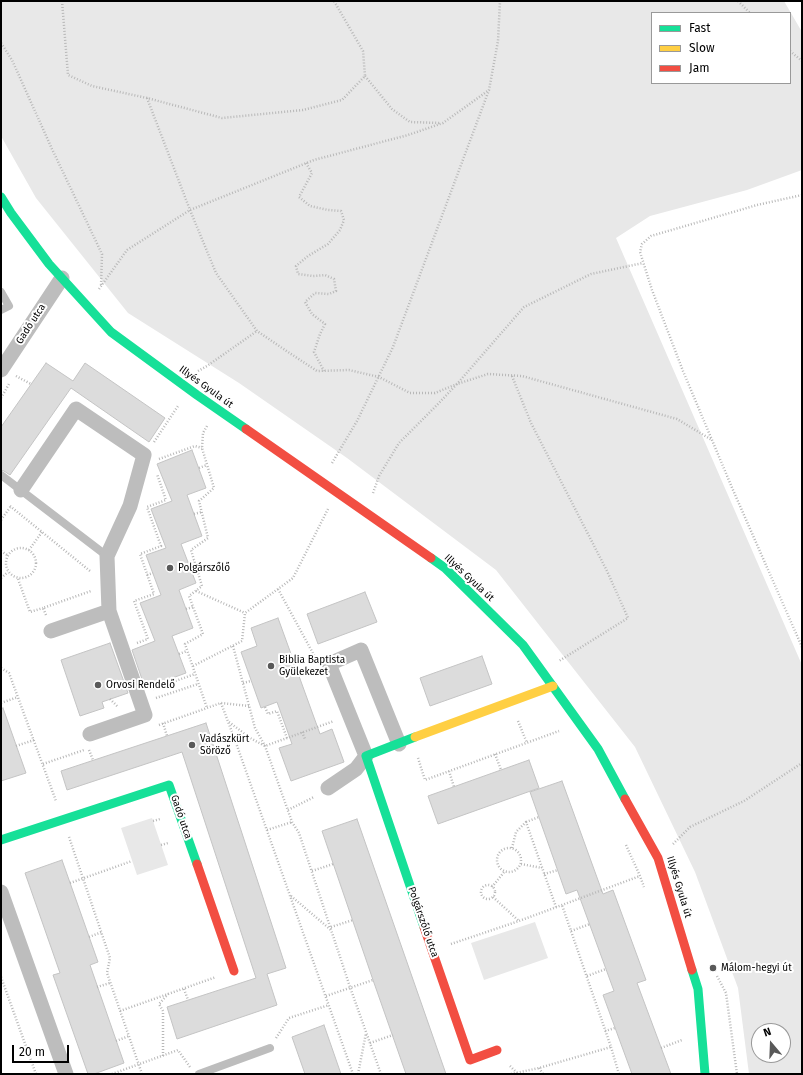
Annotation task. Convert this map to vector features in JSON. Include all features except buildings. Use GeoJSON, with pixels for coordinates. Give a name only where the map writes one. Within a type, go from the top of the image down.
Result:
{"type":"FeatureCollection","features":[{"type":"Feature","properties":{"kind":"street","name":"Illyés Gyula út"},"geometry":{"type":"LineString","coordinates":[[1,197],[49,264],[111,332],[445,568],[523,645],[598,749],[658,858],[698,989],[706,1074]]}},
{"type":"Feature","properties":{"kind":"street","name":"Gadó utca"},"geometry":{"type":"LineString","coordinates":[[1,370],[62,278]]}},
{"type":"Feature","properties":{"kind":"street"},"geometry":{"type":"LineString","coordinates":[[21,490],[76,409],[144,455],[130,506],[107,556],[110,611],[144,697],[145,715],[89,741]]}},
{"type":"Feature","properties":{"kind":"street"},"geometry":{"type":"LineString","coordinates":[[51,631],[110,611]]}},
{"type":"Feature","properties":{"kind":"street"},"geometry":{"type":"LineString","coordinates":[[329,664],[361,650],[405,742]]}},
{"type":"Feature","properties":{"kind":"street","name":"Polgárszőlő utca"},"geometry":{"type":"LineString","coordinates":[[329,664],[366,756],[470,1060],[497,1050]]}},
{"type":"Feature","properties":{"kind":"street"},"geometry":{"type":"LineString","coordinates":[[328,788],[356,769],[366,756],[553,686]]}},
{"type":"Feature","properties":{"kind":"street","name":"Gadó utca"},"geometry":{"type":"LineString","coordinates":[[1,840],[170,785],[234,971]]}},
{"type":"Feature","properties":{"kind":"street"},"geometry":{"type":"LineString","coordinates":[[1,892],[66,1074]]}},
{"type":"Feature","properties":{"kind":"lane"},"geometry":{"type":"LineString","coordinates":[[1,292],[9,306],[1,310]]}},
{"type":"Feature","properties":{"kind":"lane"},"geometry":{"type":"LineString","coordinates":[[1,475],[107,556]]}},
{"type":"Feature","properties":{"kind":"lane"},"geometry":{"type":"LineString","coordinates":[[198,1074],[270,1048]]}},
{"type":"Feature","properties":{"kind":"path"},"geometry":{"type":"LineString","coordinates":[[62,1],[68,75],[92,86],[147,98],[222,118],[303,110],[342,100],[365,76]]}},
{"type":"Feature","properties":{"kind":"path"},"geometry":{"type":"LineString","coordinates":[[334,1],[363,50],[365,76],[392,109],[410,122],[443,123]]}},
{"type":"Feature","properties":{"kind":"path"},"geometry":{"type":"LineString","coordinates":[[322,481],[358,421],[393,347],[489,90],[498,41],[500,1]]}},
{"type":"Feature","properties":{"kind":"path"},"geometry":{"type":"LineString","coordinates":[[738,1],[749,12]]}},
{"type":"Feature","properties":{"kind":"path"},"geometry":{"type":"LineString","coordinates":[[1,43],[12,60],[102,254],[101,287]]}},
{"type":"Feature","properties":{"kind":"path"},"geometry":{"type":"LineString","coordinates":[[791,52],[802,60]]}},
{"type":"Feature","properties":{"kind":"path"},"geometry":{"type":"LineString","coordinates":[[87,306],[127,250],[190,210],[314,160],[408,135],[443,123],[489,90]]}},
{"type":"Feature","properties":{"kind":"path"},"geometry":{"type":"LineString","coordinates":[[147,98],[216,273],[257,332],[318,371],[349,370],[379,376],[410,393],[435,393],[488,374],[522,376],[677,419],[712,440]]}},
{"type":"Feature","properties":{"kind":"path"},"geometry":{"type":"LineString","coordinates":[[306,163],[312,173],[299,197],[310,206],[341,211],[344,220],[340,230],[328,244],[308,256],[296,266],[298,274],[313,276],[325,275],[334,279],[336,291],[329,294],[315,293],[305,302],[312,314],[325,324],[314,352],[324,371]]}},
{"type":"Feature","properties":{"kind":"path"},"geometry":{"type":"LineString","coordinates":[[802,195],[757,205],[651,236],[642,244],[640,252],[652,290],[683,370],[802,647]]}},
{"type":"Feature","properties":{"kind":"path"},"geometry":{"type":"LineString","coordinates":[[372,495],[379,476],[399,443],[457,384],[524,307],[591,274],[643,263]]}},
{"type":"Feature","properties":{"kind":"path"},"geometry":{"type":"LineString","coordinates":[[178,380],[207,366],[257,332]]}},
{"type":"Feature","properties":{"kind":"path"},"geometry":{"type":"LineString","coordinates":[[15,375],[31,384]]}},
{"type":"Feature","properties":{"kind":"path"},"geometry":{"type":"LineString","coordinates":[[512,376],[531,423],[607,571],[628,618],[553,664]]}},
{"type":"Feature","properties":{"kind":"path"},"geometry":{"type":"LineString","coordinates":[[163,428],[182,401]]}},
{"type":"Feature","properties":{"kind":"path"},"geometry":{"type":"LineString","coordinates":[[203,433],[202,448],[214,488],[199,501],[208,538],[191,550],[202,586],[189,596],[203,634],[185,644],[207,708]]}},
{"type":"Feature","properties":{"kind":"path"},"geometry":{"type":"LineString","coordinates":[[152,462],[195,446],[202,448]]}},
{"type":"Feature","properties":{"kind":"path"},"geometry":{"type":"LineString","coordinates":[[198,468],[207,465]]}},
{"type":"Feature","properties":{"kind":"path"},"geometry":{"type":"LineString","coordinates":[[131,645],[148,639],[134,601],[154,594],[140,554],[161,546],[156,528],[147,508],[166,500],[154,469]]}},
{"type":"Feature","properties":{"kind":"path"},"geometry":{"type":"LineString","coordinates":[[160,482],[164,481]]}},
{"type":"Feature","properties":{"kind":"path"},"geometry":{"type":"LineString","coordinates":[[193,666],[242,641],[245,613],[293,578],[337,492]]}},
{"type":"Feature","properties":{"kind":"path"},"geometry":{"type":"LineString","coordinates":[[10,506],[108,585]]}},
{"type":"Feature","properties":{"kind":"path"},"geometry":{"type":"LineString","coordinates":[[194,514],[202,512]]}},
{"type":"Feature","properties":{"kind":"path"},"geometry":{"type":"LineString","coordinates":[[29,550],[42,532]]}},
{"type":"Feature","properties":{"kind":"path"},"geometry":{"type":"LineString","coordinates":[[17,548],[29,550],[36,560],[34,571],[30,576],[24,579],[12,577],[5,567],[7,555],[17,548]]}},
{"type":"Feature","properties":{"kind":"path"},"geometry":{"type":"LineString","coordinates":[[1,551],[7,555]]}},
{"type":"Feature","properties":{"kind":"path"},"geometry":{"type":"LineString","coordinates":[[188,563],[194,561]]}},
{"type":"Feature","properties":{"kind":"path"},"geometry":{"type":"LineString","coordinates":[[1,578],[8,572]]}},
{"type":"Feature","properties":{"kind":"path"},"geometry":{"type":"LineString","coordinates":[[147,575],[153,573]]}},
{"type":"Feature","properties":{"kind":"path"},"geometry":{"type":"LineString","coordinates":[[18,579],[30,612],[108,585]]}},
{"type":"Feature","properties":{"kind":"path"},"geometry":{"type":"LineString","coordinates":[[278,589],[316,660],[329,664]]}},
{"type":"Feature","properties":{"kind":"path"},"geometry":{"type":"LineString","coordinates":[[196,591],[245,613]]}},
{"type":"Feature","properties":{"kind":"path"},"geometry":{"type":"LineString","coordinates":[[186,609],[193,607]]}},
{"type":"Feature","properties":{"kind":"path"},"geometry":{"type":"LineString","coordinates":[[43,608],[51,631]]}},
{"type":"Feature","properties":{"kind":"path"},"geometry":{"type":"LineString","coordinates":[[142,622],[147,620]]}},
{"type":"Feature","properties":{"kind":"path"},"geometry":{"type":"LineString","coordinates":[[233,646],[255,728],[265,746],[292,822],[299,832],[350,988],[381,1074]]}},
{"type":"Feature","properties":{"kind":"path"},"geometry":{"type":"LineString","coordinates":[[179,654],[187,651]]}},
{"type":"Feature","properties":{"kind":"path"},"geometry":{"type":"LineString","coordinates":[[1,668],[9,673],[102,932],[110,958],[107,973],[142,1074]]}},
{"type":"Feature","properties":{"kind":"path"},"geometry":{"type":"LineString","coordinates":[[144,697],[195,674]]}},
{"type":"Feature","properties":{"kind":"path"},"geometry":{"type":"LineString","coordinates":[[243,683],[251,680]]}},
{"type":"Feature","properties":{"kind":"path"},"geometry":{"type":"LineString","coordinates":[[144,697],[198,684]]}},
{"type":"Feature","properties":{"kind":"path"},"geometry":{"type":"LineString","coordinates":[[1,703],[18,697]]}},
{"type":"Feature","properties":{"kind":"path"},"geometry":{"type":"LineString","coordinates":[[249,706],[221,703],[353,1074]]}},
{"type":"Feature","properties":{"kind":"path"},"geometry":{"type":"LineString","coordinates":[[265,707],[268,714],[277,711],[286,738]]}},
{"type":"Feature","properties":{"kind":"path"},"geometry":{"type":"LineString","coordinates":[[228,722],[250,738],[265,746],[335,720],[338,727]]}},
{"type":"Feature","properties":{"kind":"path"},"geometry":{"type":"LineString","coordinates":[[163,723],[168,736]]}},
{"type":"Feature","properties":{"kind":"path"},"geometry":{"type":"LineString","coordinates":[[405,742],[426,780],[561,730]]}},
{"type":"Feature","properties":{"kind":"path"},"geometry":{"type":"LineString","coordinates":[[302,732],[305,739]]}},
{"type":"Feature","properties":{"kind":"path"},"geometry":{"type":"LineString","coordinates":[[16,746],[34,740]]}},
{"type":"Feature","properties":{"kind":"path"},"geometry":{"type":"LineString","coordinates":[[89,741],[93,760]]}},
{"type":"Feature","properties":{"kind":"path"},"geometry":{"type":"LineString","coordinates":[[495,754],[501,770]]}},
{"type":"Feature","properties":{"kind":"path"},"geometry":{"type":"LineString","coordinates":[[669,848],[690,827],[744,801],[802,763]]}},
{"type":"Feature","properties":{"kind":"path"},"geometry":{"type":"LineString","coordinates":[[448,771],[454,787]]}},
{"type":"Feature","properties":{"kind":"path"},"geometry":{"type":"LineString","coordinates":[[288,810],[307,801]]}},
{"type":"Feature","properties":{"kind":"path"},"geometry":{"type":"LineString","coordinates":[[512,848],[516,832],[526,822],[539,817]]}},
{"type":"Feature","properties":{"kind":"path"},"geometry":{"type":"LineString","coordinates":[[267,830],[292,822]]}},
{"type":"Feature","properties":{"kind":"path"},"geometry":{"type":"LineString","coordinates":[[526,822],[556,907]]}},
{"type":"Feature","properties":{"kind":"path"},"geometry":{"type":"LineString","coordinates":[[624,842],[640,876],[645,891]]}},
{"type":"Feature","properties":{"kind":"path"},"geometry":{"type":"LineString","coordinates":[[512,848],[521,855],[521,864],[516,870],[508,872],[499,866],[498,855],[503,849],[512,848]]}},
{"type":"Feature","properties":{"kind":"path"},"geometry":{"type":"LineString","coordinates":[[70,883],[132,861]]}},
{"type":"Feature","properties":{"kind":"path"},"geometry":{"type":"LineString","coordinates":[[312,871],[333,864]]}},
{"type":"Feature","properties":{"kind":"path"},"geometry":{"type":"LineString","coordinates":[[521,864],[542,868]]}},
{"type":"Feature","properties":{"kind":"path"},"geometry":{"type":"LineString","coordinates":[[432,950],[518,921],[661,868]]}},
{"type":"Feature","properties":{"kind":"path"},"geometry":{"type":"LineString","coordinates":[[544,874],[558,870]]}},
{"type":"Feature","properties":{"kind":"path"},"geometry":{"type":"LineString","coordinates":[[492,887],[505,871]]}},
{"type":"Feature","properties":{"kind":"path"},"geometry":{"type":"LineString","coordinates":[[492,887],[486,886],[481,892],[487,899],[493,897]]}},
{"type":"Feature","properties":{"kind":"path"},"geometry":{"type":"LineString","coordinates":[[492,887],[495,893],[493,897]]}},
{"type":"Feature","properties":{"kind":"path"},"geometry":{"type":"LineString","coordinates":[[290,896],[331,929]]}},
{"type":"Feature","properties":{"kind":"path"},"geometry":{"type":"LineString","coordinates":[[493,897],[518,921]]}},
{"type":"Feature","properties":{"kind":"path"},"geometry":{"type":"LineString","coordinates":[[562,904],[620,1074]]}},
{"type":"Feature","properties":{"kind":"path"},"geometry":{"type":"LineString","coordinates":[[331,929],[353,920]]}},
{"type":"Feature","properties":{"kind":"path"},"geometry":{"type":"LineString","coordinates":[[571,931],[590,924]]}},
{"type":"Feature","properties":{"kind":"path"},"geometry":{"type":"LineString","coordinates":[[89,936],[102,932]]}},
{"type":"Feature","properties":{"kind":"path"},"geometry":{"type":"LineString","coordinates":[[587,976],[606,969]]}},
{"type":"Feature","properties":{"kind":"path"},"geometry":{"type":"LineString","coordinates":[[120,1011],[234,971]]}},
{"type":"Feature","properties":{"kind":"path"},"geometry":{"type":"LineString","coordinates":[[716,975],[726,993],[737,1074]]}},
{"type":"Feature","properties":{"kind":"path"},"geometry":{"type":"LineString","coordinates":[[1,977],[36,1074]]}},
{"type":"Feature","properties":{"kind":"path"},"geometry":{"type":"LineString","coordinates":[[326,996],[373,980]]}},
{"type":"Feature","properties":{"kind":"path"},"geometry":{"type":"LineString","coordinates":[[98,987],[110,983]]}},
{"type":"Feature","properties":{"kind":"path"},"geometry":{"type":"LineString","coordinates":[[184,989],[188,1000]]}},
{"type":"Feature","properties":{"kind":"path"},"geometry":{"type":"LineString","coordinates":[[163,1056],[163,1010],[159,1004],[168,994]]}},
{"type":"Feature","properties":{"kind":"path"},"geometry":{"type":"LineString","coordinates":[[270,1048],[289,1018],[329,1005]]}},
{"type":"Feature","properties":{"kind":"path"},"geometry":{"type":"LineString","coordinates":[[605,1031],[615,1028]]}},
{"type":"Feature","properties":{"kind":"path"},"geometry":{"type":"LineString","coordinates":[[358,1074],[366,1033]]}},
{"type":"Feature","properties":{"kind":"path"},"geometry":{"type":"LineString","coordinates":[[370,1043],[393,1035]]}},
{"type":"Feature","properties":{"kind":"path"},"geometry":{"type":"LineString","coordinates":[[116,1041],[129,1036]]}},
{"type":"Feature","properties":{"kind":"path"},"geometry":{"type":"LineString","coordinates":[[661,1048],[674,1043]]}},
{"type":"Feature","properties":{"kind":"path"},"geometry":{"type":"LineString","coordinates":[[512,1074],[539,1068],[611,1047]]}},
{"type":"Feature","properties":{"kind":"path"},"geometry":{"type":"LineString","coordinates":[[112,1074],[178,1050],[190,1068]]}},
{"type":"Feature","properties":{"kind":"path"},"geometry":{"type":"LineString","coordinates":[[539,1068],[543,1074]]}},
{"type":"Feature","properties":{"kind":"shaded area"},"geometry":{"type":"Polygon","coordinates":[[[1,1],[784,1],[790,12],[651,12],[651,84],[791,84],[791,13],[802,32],[802,170],[747,190],[650,216],[616,238],[802,665],[802,1074],[749,1074],[738,988],[695,872],[635,747],[496,570],[347,458],[239,383],[128,313],[36,198],[1,136],[1,1]]]}},
{"type":"Feature","properties":{"kind":"shaded area"},"geometry":{"type":"Polygon","coordinates":[[[152,818],[168,865],[137,875],[121,828],[152,818]]]}},
{"type":"Feature","properties":{"kind":"shaded area"},"geometry":{"type":"Polygon","coordinates":[[[535,922],[548,958],[484,980],[471,943],[535,922]]]}},
{"type":"Feature","properties":{"kind":"traffic: fast"},"geometry":{"type":"LineString","coordinates":[[1,197],[49,264],[111,332],[246,429]]}},
{"type":"Feature","properties":{"kind":"traffic: fast"},"geometry":{"type":"LineString","coordinates":[[431,558],[445,568],[523,645],[598,749],[625,799]]}},
{"type":"Feature","properties":{"kind":"traffic: fast"},"geometry":{"type":"LineString","coordinates":[[415,737],[366,756],[424,927]]}},
{"type":"Feature","properties":{"kind":"traffic: fast"},"geometry":{"type":"LineString","coordinates":[[1,840],[169,785],[197,864]]}},
{"type":"Feature","properties":{"kind":"traffic: fast"},"geometry":{"type":"LineString","coordinates":[[692,970],[698,989],[705,1074]]}},
{"type":"Feature","properties":{"kind":"traffic: slow"},"geometry":{"type":"LineString","coordinates":[[415,737],[553,686]]}},
{"type":"Feature","properties":{"kind":"traffic: jam"},"geometry":{"type":"LineString","coordinates":[[246,429],[431,558]]}},
{"type":"Feature","properties":{"kind":"traffic: jam"},"geometry":{"type":"LineString","coordinates":[[625,799],[658,858],[692,970]]}},
{"type":"Feature","properties":{"kind":"traffic: jam"},"geometry":{"type":"LineString","coordinates":[[197,864],[234,971]]}},
{"type":"Feature","properties":{"kind":"traffic: jam"},"geometry":{"type":"LineString","coordinates":[[424,927],[470,1060],[497,1050]]}},
{"type":"Feature","properties":{"kind":"place","name":"Polgárszőlő"},"geometry":{"type":"Point","coordinates":[170,568]}},
{"type":"Feature","properties":{"kind":"place","name":"Biblia Baptista Gyülekezet"},"geometry":{"type":"Point","coordinates":[271,666]}},
{"type":"Feature","properties":{"kind":"place","name":"Orvosi Rendelő"},"geometry":{"type":"Point","coordinates":[98,685]}},
{"type":"Feature","properties":{"kind":"place","name":"Vadászkürt Söröző"},"geometry":{"type":"Point","coordinates":[192,745]}},
{"type":"Feature","properties":{"kind":"place","name":"Málom-hegyi út"},"geometry":{"type":"Point","coordinates":[713,968]}}]}
